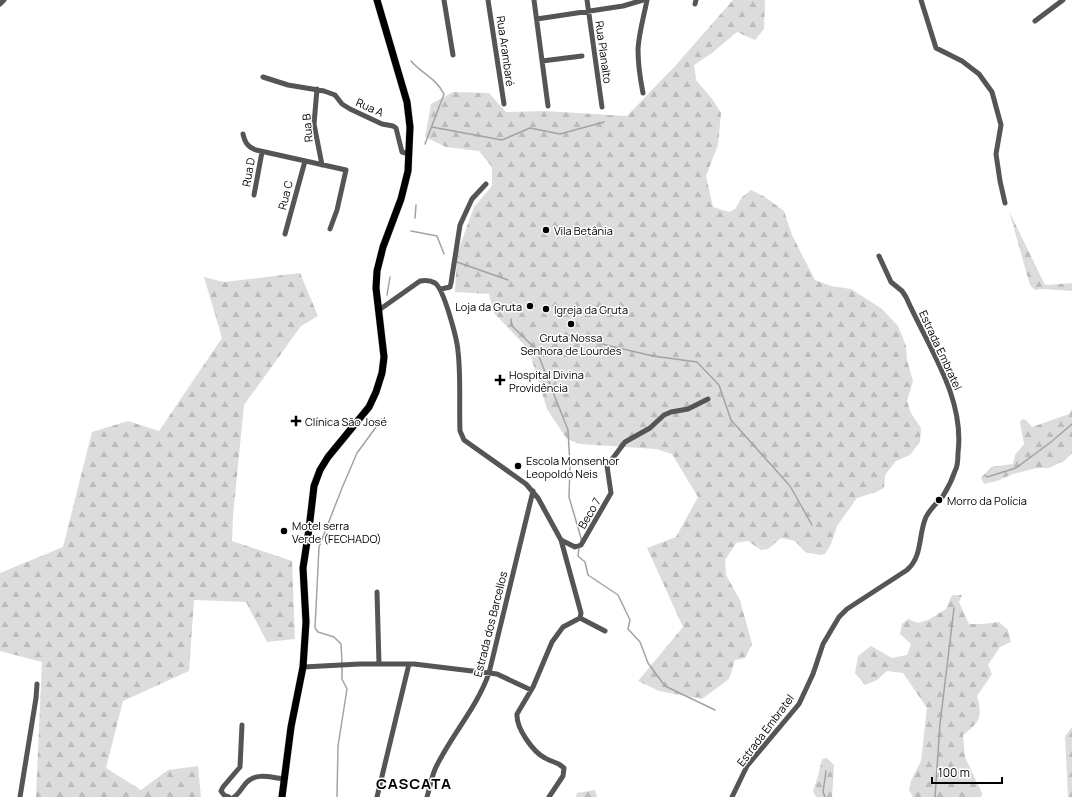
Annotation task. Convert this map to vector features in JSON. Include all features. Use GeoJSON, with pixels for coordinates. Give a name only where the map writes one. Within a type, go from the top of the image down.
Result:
{"type":"FeatureCollection","features":[{"type":"Feature","properties":{"kind":"main road"},"geometry":{"type":"LineString","coordinates":[[282,797],[291,727],[303,667],[306,622],[303,568],[314,486],[320,470],[328,457],[369,407],[382,373],[384,357],[376,288],[377,271],[383,247],[406,179],[409,154],[410,127],[407,102],[376,0]]}},
{"type":"Feature","properties":{"kind":"street"},"geometry":{"type":"LineString","coordinates":[[0,4],[4,0]]}},
{"type":"Feature","properties":{"kind":"street"},"geometry":{"type":"LineString","coordinates":[[444,0],[453,55]]}},
{"type":"Feature","properties":{"kind":"street","name":"Rua Arambaré"},"geometry":{"type":"LineString","coordinates":[[488,0],[504,104]]}},
{"type":"Feature","properties":{"kind":"street"},"geometry":{"type":"LineString","coordinates":[[534,0],[548,106]]}},
{"type":"Feature","properties":{"kind":"street","name":"Rua Planalto"},"geometry":{"type":"LineString","coordinates":[[587,0],[602,107]]}},
{"type":"Feature","properties":{"kind":"street"},"geometry":{"type":"LineString","coordinates":[[537,19],[623,6],[643,0]]}},
{"type":"Feature","properties":{"kind":"street"},"geometry":{"type":"LineString","coordinates":[[643,92],[638,49],[647,0]]}},
{"type":"Feature","properties":{"kind":"street"},"geometry":{"type":"LineString","coordinates":[[921,0],[936,48],[962,61],[979,74],[992,92],[1001,125],[996,154],[1005,203]]}},
{"type":"Feature","properties":{"kind":"street"},"geometry":{"type":"LineString","coordinates":[[1035,21],[1063,0]]}},
{"type":"Feature","properties":{"kind":"street"},"geometry":{"type":"LineString","coordinates":[[542,61],[582,56]]}},
{"type":"Feature","properties":{"kind":"street","name":"Rua A"},"geometry":{"type":"LineString","coordinates":[[263,77],[288,85],[317,89],[335,95],[350,110],[382,124],[396,128],[402,152],[409,154]]}},
{"type":"Feature","properties":{"kind":"street","name":"Rua B"},"geometry":{"type":"LineString","coordinates":[[317,89],[314,124],[322,165]]}},
{"type":"Feature","properties":{"kind":"street"},"geometry":{"type":"LineString","coordinates":[[243,134],[244,141],[250,148],[262,152],[346,170],[337,210],[330,229]]}},
{"type":"Feature","properties":{"kind":"street","name":"Rua D"},"geometry":{"type":"LineString","coordinates":[[254,195],[262,152]]}},
{"type":"Feature","properties":{"kind":"street","name":"Rua C"},"geometry":{"type":"LineString","coordinates":[[285,234],[305,161]]}},
{"type":"Feature","properties":{"kind":"street"},"geometry":{"type":"LineString","coordinates":[[441,290],[450,287],[460,225],[472,199],[486,184]]}},
{"type":"Feature","properties":{"kind":"street","name":"Estrada Embratel"},"geometry":{"type":"LineString","coordinates":[[732,797],[748,766],[799,704],[813,674],[823,644],[838,618],[847,609],[907,570],[914,563],[918,553],[926,518],[945,492],[956,469],[960,437],[952,395],[912,309],[902,291],[891,282],[879,256]]}},
{"type":"Feature","properties":{"kind":"street"},"geometry":{"type":"LineString","coordinates":[[379,310],[420,281],[427,280],[435,283],[441,290],[451,320],[458,351],[460,431],[464,440],[469,445],[526,484],[533,491],[561,540],[581,613],[580,618]]}},
{"type":"Feature","properties":{"kind":"street","name":"Beco 7"},"geometry":{"type":"LineString","coordinates":[[561,540],[575,547],[581,545],[597,520],[611,493],[607,466],[625,442],[650,428],[671,412],[688,409],[708,399]]}},
{"type":"Feature","properties":{"kind":"street","name":"Estrada dos Barcellos"},"geometry":{"type":"LineString","coordinates":[[428,797],[436,766],[472,710],[489,674],[533,491]]}},
{"type":"Feature","properties":{"kind":"street"},"geometry":{"type":"LineString","coordinates":[[377,592],[379,664]]}},
{"type":"Feature","properties":{"kind":"street"},"geometry":{"type":"LineString","coordinates":[[580,618],[605,631]]}},
{"type":"Feature","properties":{"kind":"street"},"geometry":{"type":"LineString","coordinates":[[548,797],[563,776],[564,768],[559,763],[547,760],[532,748],[520,728],[517,714],[531,690],[552,642],[563,627],[580,618]]}},
{"type":"Feature","properties":{"kind":"street"},"geometry":{"type":"LineString","coordinates":[[303,667],[410,664],[497,674],[531,690]]}},
{"type":"Feature","properties":{"kind":"street"},"geometry":{"type":"LineString","coordinates":[[377,797],[410,664]]}},
{"type":"Feature","properties":{"kind":"street"},"geometry":{"type":"LineString","coordinates":[[20,797],[37,684]]}},
{"type":"Feature","properties":{"kind":"street"},"geometry":{"type":"LineString","coordinates":[[229,797],[224,795],[222,791],[223,787],[240,767],[242,725]]}},
{"type":"Feature","properties":{"kind":"street"},"geometry":{"type":"LineString","coordinates":[[234,797],[239,794],[246,783],[252,778],[258,776],[285,780]]}},
{"type":"Feature","properties":{"kind":"green space"},"geometry":{"type":"Polygon","coordinates":[[[733,0],[765,0],[764,29],[755,40],[737,32],[712,53],[694,65],[696,80],[713,100],[721,113],[718,145],[706,176],[713,207],[729,212],[735,209],[742,197],[751,190],[765,197],[784,211],[792,235],[815,280],[831,286],[851,289],[882,309],[898,326],[906,346],[907,360],[913,381],[907,401],[911,413],[921,428],[920,442],[910,455],[896,461],[885,475],[884,488],[857,498],[837,526],[831,544],[825,554],[820,555],[805,552],[795,541],[781,538],[768,549],[761,550],[748,541],[736,543],[725,560],[726,575],[740,600],[752,644],[745,658],[735,660],[729,679],[702,699],[659,691],[638,681],[683,627],[647,548],[676,537],[698,497],[672,454],[656,449],[580,444],[567,439],[547,409],[529,350],[494,313],[489,294],[455,292],[457,254],[474,207],[492,186],[492,167],[479,151],[446,147],[425,137],[431,104],[453,92],[489,93],[506,112],[545,111],[627,116],[675,66],[733,0]]]}},
{"type":"Feature","properties":{"kind":"green space"},"geometry":{"type":"Polygon","coordinates":[[[1009,211],[1045,285],[1072,283],[1072,291],[1035,290],[1030,285],[1009,211]]]}},
{"type":"Feature","properties":{"kind":"green space"},"geometry":{"type":"Polygon","coordinates":[[[300,273],[318,316],[301,326],[244,405],[233,516],[232,541],[292,561],[295,639],[267,642],[246,602],[194,600],[189,671],[123,701],[106,768],[141,790],[168,770],[198,766],[201,797],[36,797],[42,662],[0,651],[0,573],[63,547],[92,432],[128,421],[159,431],[222,338],[204,277],[224,282],[300,273]]]}},
{"type":"Feature","properties":{"kind":"green space"},"geometry":{"type":"Polygon","coordinates":[[[1072,409],[1072,453],[1064,461],[1049,468],[1037,468],[984,484],[981,478],[991,467],[1013,464],[1015,455],[1024,444],[1020,423],[1022,419],[1026,420],[1032,427],[1069,414],[1072,409]]]}},
{"type":"Feature","properties":{"kind":"green space"},"geometry":{"type":"Polygon","coordinates":[[[952,595],[962,595],[959,602],[969,624],[999,622],[1008,630],[1011,642],[1000,647],[988,665],[992,674],[977,696],[980,709],[979,718],[963,735],[965,757],[982,793],[981,797],[913,797],[909,790],[911,781],[921,761],[927,708],[903,673],[887,671],[877,680],[865,685],[855,673],[858,656],[871,646],[892,658],[907,655],[911,644],[900,634],[902,624],[908,619],[918,623],[928,620],[946,609],[952,595]]]}},
{"type":"Feature","properties":{"kind":"green space"},"geometry":{"type":"Polygon","coordinates":[[[1072,727],[1072,797],[1068,797],[1065,736],[1072,727]]]}},
{"type":"Feature","properties":{"kind":"green space"},"geometry":{"type":"Polygon","coordinates":[[[827,758],[834,765],[832,797],[816,797],[813,791],[822,759],[827,758]]]}},
{"type":"Feature","properties":{"kind":"green space"},"geometry":{"type":"Polygon","coordinates":[[[595,790],[597,797],[576,797],[577,793],[595,790]]]}},
{"type":"Feature","properties":{"kind":"waterway"},"geometry":{"type":"LineString","coordinates":[[411,61],[433,80],[444,94],[425,144]]}},
{"type":"Feature","properties":{"kind":"waterway"},"geometry":{"type":"LineString","coordinates":[[432,127],[502,140],[530,128],[560,134],[604,122]]}},
{"type":"Feature","properties":{"kind":"waterway"},"geometry":{"type":"LineString","coordinates":[[415,218],[416,205]]}},
{"type":"Feature","properties":{"kind":"waterway"},"geometry":{"type":"LineString","coordinates":[[411,231],[437,236],[444,254]]}},
{"type":"Feature","properties":{"kind":"waterway"},"geometry":{"type":"LineString","coordinates":[[457,262],[508,280]]}},
{"type":"Feature","properties":{"kind":"waterway"},"geometry":{"type":"LineString","coordinates":[[387,295],[390,277]]}},
{"type":"Feature","properties":{"kind":"waterway"},"geometry":{"type":"LineString","coordinates":[[511,319],[512,326],[536,349],[568,430],[570,466],[569,497],[581,540]]}},
{"type":"Feature","properties":{"kind":"waterway"},"geometry":{"type":"LineString","coordinates":[[570,335],[653,356],[697,362],[719,385],[731,420],[790,486],[812,525]]}},
{"type":"Feature","properties":{"kind":"waterway"},"geometry":{"type":"LineString","coordinates":[[342,663],[341,644],[334,637],[318,632],[315,628],[319,547],[357,453],[382,419]]}},
{"type":"Feature","properties":{"kind":"waterway"},"geometry":{"type":"LineString","coordinates":[[987,477],[1016,468],[1072,424]]}},
{"type":"Feature","properties":{"kind":"waterway"},"geometry":{"type":"LineString","coordinates":[[579,548],[578,556],[585,562],[588,575],[618,595],[630,620],[628,629],[640,642],[648,663],[665,686],[715,710]]}},
{"type":"Feature","properties":{"kind":"waterway"},"geometry":{"type":"LineString","coordinates":[[935,797],[940,724],[954,608]]}},
{"type":"Feature","properties":{"kind":"waterway"},"geometry":{"type":"LineString","coordinates":[[337,797],[338,746],[347,689],[342,679],[342,667]]}},
{"type":"Feature","properties":{"kind":"waterway"},"geometry":{"type":"LineString","coordinates":[[825,797],[823,792],[826,771]]}},
{"type":"Feature","properties":{"kind":"place","name":"Vila Betânia"},"geometry":{"type":"Point","coordinates":[546,230]}},
{"type":"Feature","properties":{"kind":"place","name":"Loja da Gruta"},"geometry":{"type":"Point","coordinates":[530,306]}},
{"type":"Feature","properties":{"kind":"place","name":"Igreja da Gruta"},"geometry":{"type":"Point","coordinates":[546,309]}},
{"type":"Feature","properties":{"kind":"place","name":"Gruta Nossa Senhora de Lourdes"},"geometry":{"type":"Point","coordinates":[571,324]}},
{"type":"Feature","properties":{"kind":"place","name":"Hospital Divina Providência"},"geometry":{"type":"Point","coordinates":[500,380]}},
{"type":"Feature","properties":{"kind":"place","name":"Clínica São José"},"geometry":{"type":"Point","coordinates":[296,421]}},
{"type":"Feature","properties":{"kind":"place","name":"Escola Monsenhor Leopoldo Neis"},"geometry":{"type":"Point","coordinates":[518,466]}},
{"type":"Feature","properties":{"kind":"place","name":"Morro da Polícia"},"geometry":{"type":"Point","coordinates":[939,500]}},
{"type":"Feature","properties":{"kind":"place","name":"Motel serra Verde (FECHADO)"},"geometry":{"type":"Point","coordinates":[284,531]}},
{"type":"Feature","properties":{"kind":"district","name":"CASCATA"},"geometry":{"type":"Point","coordinates":[414,783]}}]}
